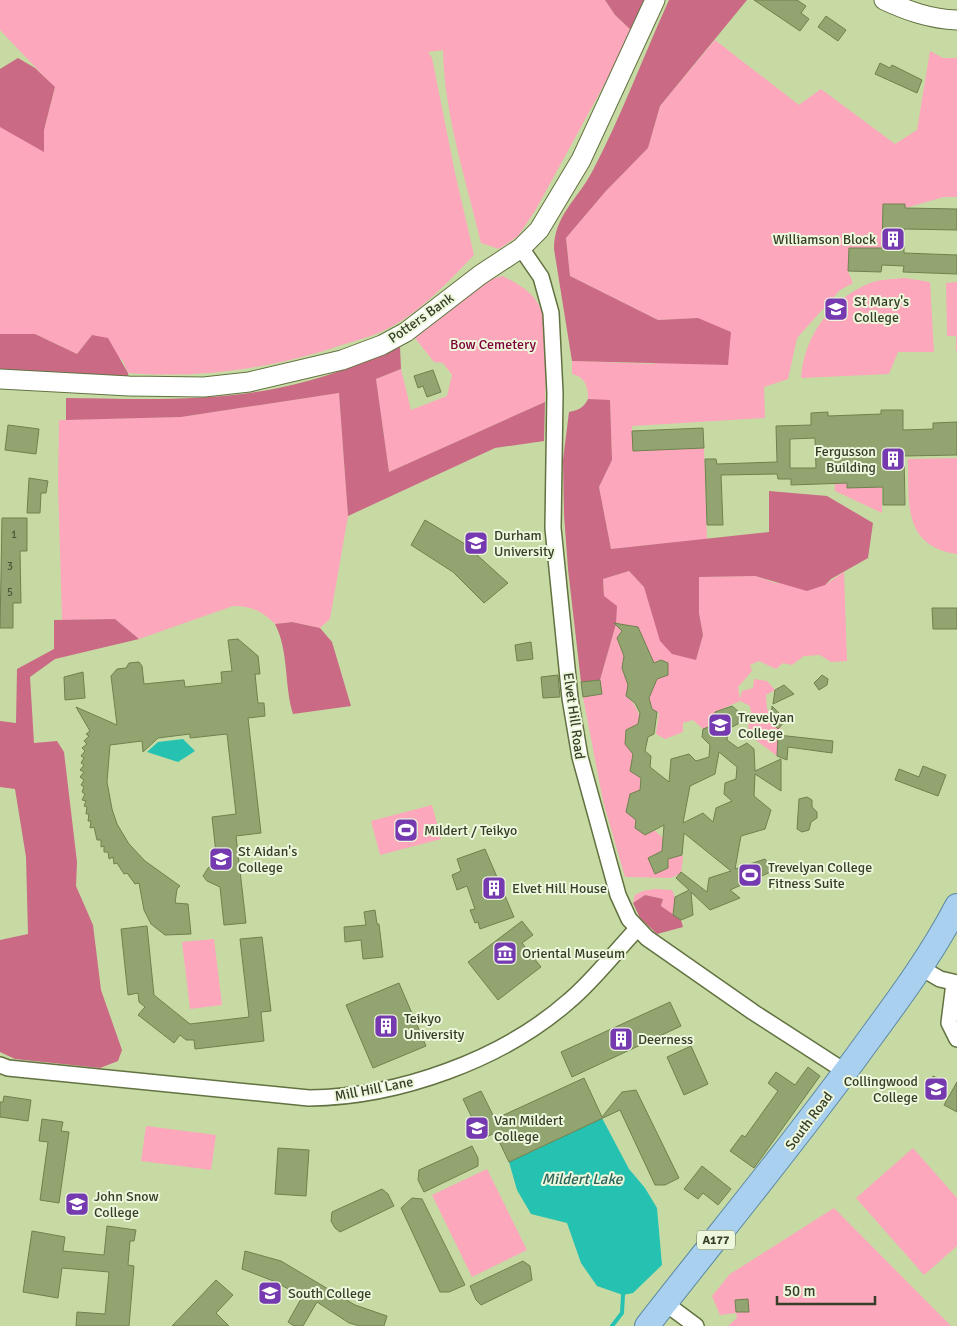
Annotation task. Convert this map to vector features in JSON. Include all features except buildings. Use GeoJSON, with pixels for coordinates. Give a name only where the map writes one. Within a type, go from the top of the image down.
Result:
{"type":"FeatureCollection","features":[{"type":"Feature","properties":{"kind":"main road","name":"South Road"},"geometry":{"type":"LineString","coordinates":[[648,1326],[766,1178],[846,1072],[921,968],[957,906]]}},
{"type":"Feature","properties":{"kind":"street","name":"Potters Bank"},"geometry":{"type":"LineString","coordinates":[[0,379],[129,386],[204,387],[249,382],[342,360],[382,345],[406,332],[480,275],[521,248],[539,230],[567,184],[656,0]]}},
{"type":"Feature","properties":{"kind":"street"},"geometry":{"type":"LineString","coordinates":[[884,0],[913,13],[936,19],[957,20]]}},
{"type":"Feature","properties":{"kind":"street","name":"Elvet Hill Road"},"geometry":{"type":"LineString","coordinates":[[521,248],[541,277],[551,313],[555,393],[553,528],[576,735],[580,757],[610,868],[624,909],[637,929],[663,950],[752,1012],[846,1072]]}},
{"type":"Feature","properties":{"kind":"street","name":"Mill Hill Lane"},"geometry":{"type":"LineString","coordinates":[[0,1065],[8,1068],[309,1098],[336,1098],[366,1094],[412,1083],[466,1063],[527,1032],[570,1001],[637,929]]}},
{"type":"Feature","properties":{"kind":"street"},"geometry":{"type":"LineString","coordinates":[[921,968],[940,979],[955,983],[950,1023],[957,1039]]}},
{"type":"Feature","properties":{"kind":"street"},"geometry":{"type":"LineString","coordinates":[[665,1303],[696,1326]]}},
{"type":"Feature","properties":{"kind":"green space"},"geometry":{"type":"Polygon","coordinates":[[[0,0],[605,0],[615,15],[633,32],[535,211],[518,236],[499,249],[481,243],[447,98],[443,50],[428,52],[432,58],[474,255],[438,291],[409,316],[386,330],[292,360],[211,373],[128,373],[123,361],[92,335],[77,354],[35,334],[0,334],[0,127],[19,136],[44,130],[55,88],[0,30],[0,0]]]}},
{"type":"Feature","properties":{"kind":"green space"},"geometry":{"type":"Polygon","coordinates":[[[715,40],[799,105],[821,89],[895,144],[917,130],[930,51],[943,58],[957,58],[957,197],[944,197],[905,208],[905,204],[883,204],[882,248],[849,248],[848,271],[853,283],[840,290],[797,338],[788,379],[764,387],[765,418],[632,426],[633,451],[704,448],[707,539],[611,549],[599,487],[612,460],[610,401],[588,399],[585,383],[580,377],[572,374],[572,361],[654,364],[698,318],[658,320],[570,276],[566,238],[605,192],[648,148],[660,106],[715,40]]]}},
{"type":"Feature","properties":{"kind":"green space","name":"Bow Cemetery"},"geometry":{"type":"Polygon","coordinates":[[[503,276],[530,293],[542,312],[546,336],[545,402],[389,472],[376,379],[401,369],[411,410],[447,396],[452,375],[443,363],[434,362],[415,338],[453,309],[486,280],[503,276]]]}},
{"type":"Feature","properties":{"kind":"green space"},"geometry":{"type":"Polygon","coordinates":[[[905,278],[930,282],[934,352],[898,352],[889,374],[801,378],[803,363],[814,334],[832,309],[856,290],[870,283],[905,278]]]}},
{"type":"Feature","properties":{"kind":"green space"},"geometry":{"type":"Polygon","coordinates":[[[957,282],[956,351],[956,336],[947,336],[946,283],[957,282]]]}},
{"type":"Feature","properties":{"kind":"green space"},"geometry":{"type":"Polygon","coordinates":[[[339,393],[348,516],[330,619],[320,628],[292,622],[275,624],[256,610],[233,606],[139,639],[115,619],[62,620],[58,484],[59,420],[181,417],[339,393]]]}},
{"type":"Feature","properties":{"kind":"green space"},"geometry":{"type":"Polygon","coordinates":[[[957,458],[956,554],[938,549],[926,541],[917,531],[909,506],[908,459],[957,458]]]}},
{"type":"Feature","properties":{"kind":"green space"},"geometry":{"type":"Polygon","coordinates":[[[882,462],[882,513],[835,491],[834,464],[846,463],[847,488],[882,462]]]}},
{"type":"Feature","properties":{"kind":"green space"},"geometry":{"type":"Polygon","coordinates":[[[629,571],[644,587],[653,611],[696,660],[703,635],[699,613],[698,577],[755,576],[776,583],[825,585],[844,572],[847,661],[831,662],[820,655],[804,656],[792,665],[783,663],[776,669],[759,661],[750,665],[752,671],[738,687],[740,699],[742,691],[753,688],[754,679],[767,681],[775,690],[766,695],[767,709],[772,714],[775,726],[781,726],[777,756],[748,734],[750,706],[740,701],[715,712],[714,725],[703,729],[693,720],[683,723],[683,732],[665,739],[656,734],[659,713],[652,709],[649,698],[654,686],[649,682],[668,663],[661,660],[654,663],[637,627],[625,625],[621,629],[622,631],[617,639],[624,656],[622,668],[628,685],[626,696],[633,703],[644,721],[626,730],[625,744],[633,754],[631,771],[641,778],[640,790],[630,794],[626,811],[636,820],[636,828],[645,835],[654,830],[663,838],[662,851],[648,858],[655,874],[668,867],[668,855],[682,855],[681,873],[671,878],[625,877],[603,801],[583,697],[602,694],[600,680],[616,624],[604,596],[603,579],[629,571]]]}},
{"type":"Feature","properties":{"kind":"green space","name":"Mildert / Teikyo"},"geometry":{"type":"Polygon","coordinates":[[[432,805],[441,839],[380,855],[371,821],[432,805]]]}},
{"type":"Feature","properties":{"kind":"green space"},"geometry":{"type":"Polygon","coordinates":[[[655,889],[672,890],[675,897],[673,915],[661,906],[663,899],[645,895],[633,903],[635,895],[643,891],[655,889]]]}},
{"type":"Feature","properties":{"kind":"green space"},"geometry":{"type":"Polygon","coordinates":[[[214,939],[222,1005],[190,1009],[182,942],[214,939]]]}},
{"type":"Feature","properties":{"kind":"green space"},"geometry":{"type":"Polygon","coordinates":[[[146,1126],[216,1135],[211,1170],[141,1161],[146,1126]]]}},
{"type":"Feature","properties":{"kind":"green space"},"geometry":{"type":"Polygon","coordinates":[[[913,1148],[957,1198],[957,1246],[924,1275],[856,1198],[913,1148]]]}},
{"type":"Feature","properties":{"kind":"green space"},"geometry":{"type":"Polygon","coordinates":[[[487,1169],[527,1250],[472,1277],[432,1195],[487,1169]]]}},
{"type":"Feature","properties":{"kind":"green space"},"geometry":{"type":"Polygon","coordinates":[[[834,1208],[951,1326],[728,1326],[737,1318],[736,1313],[720,1315],[712,1296],[730,1274],[834,1208]]]}},
{"type":"Feature","properties":{"kind":"shaded area"},"geometry":{"type":"Polygon","coordinates":[[[605,0],[646,0],[633,32],[615,15],[605,0]]]}},
{"type":"Feature","properties":{"kind":"shaded area"},"geometry":{"type":"Polygon","coordinates":[[[669,0],[747,0],[660,106],[648,148],[605,192],[566,238],[570,276],[658,320],[698,318],[731,332],[728,365],[572,361],[554,249],[555,237],[567,209],[586,182],[603,151],[669,0]]]}},
{"type":"Feature","properties":{"kind":"shaded area"},"geometry":{"type":"Polygon","coordinates":[[[18,58],[35,68],[55,87],[44,130],[44,152],[0,127],[0,69],[18,58]]]}},
{"type":"Feature","properties":{"kind":"shaded area"},"geometry":{"type":"Polygon","coordinates":[[[0,334],[35,334],[77,354],[92,335],[108,338],[128,373],[129,386],[0,379],[0,334]]]}},
{"type":"Feature","properties":{"kind":"shaded area"},"geometry":{"type":"Polygon","coordinates":[[[400,347],[401,369],[376,379],[389,472],[545,402],[544,441],[495,448],[348,516],[339,393],[181,417],[66,420],[66,398],[183,398],[242,394],[300,383],[351,367],[400,347]]]}},
{"type":"Feature","properties":{"kind":"shaded area"},"geometry":{"type":"Polygon","coordinates":[[[588,399],[610,400],[612,460],[599,487],[611,549],[769,532],[769,491],[827,496],[873,523],[868,558],[831,579],[825,585],[807,591],[755,576],[699,577],[699,613],[703,635],[696,660],[672,654],[660,641],[644,587],[629,571],[603,579],[604,596],[617,606],[616,624],[600,680],[581,682],[568,569],[564,515],[563,460],[569,412],[585,405],[588,399]]]}},
{"type":"Feature","properties":{"kind":"shaded area"},"geometry":{"type":"Polygon","coordinates":[[[115,619],[139,639],[55,659],[30,677],[34,743],[57,741],[64,752],[77,862],[76,886],[93,925],[101,990],[122,1050],[118,1061],[100,1068],[15,1059],[0,1052],[0,940],[28,934],[26,857],[15,789],[0,787],[0,721],[16,723],[17,669],[54,649],[54,620],[115,619]]]}},
{"type":"Feature","properties":{"kind":"shaded area"},"geometry":{"type":"Polygon","coordinates":[[[292,622],[320,628],[332,642],[351,706],[293,714],[282,645],[275,624],[292,622]]]}},
{"type":"Feature","properties":{"kind":"shaded area"},"geometry":{"type":"Polygon","coordinates":[[[645,895],[663,899],[661,906],[681,920],[683,927],[657,934],[640,918],[633,903],[645,895]]]}},
{"type":"Feature","properties":{"kind":"water"},"geometry":{"type":"Polygon","coordinates":[[[183,739],[195,751],[178,762],[147,752],[158,742],[183,739]]]}},
{"type":"Feature","properties":{"kind":"water","name":"Mildert Lake"},"geometry":{"type":"Polygon","coordinates":[[[602,1118],[629,1169],[645,1188],[657,1208],[662,1265],[633,1293],[623,1295],[597,1286],[581,1263],[567,1223],[531,1214],[517,1190],[509,1162],[602,1118]]]}},
{"type":"Feature","properties":{"kind":"waterway"},"geometry":{"type":"LineString","coordinates":[[612,1326],[622,1313],[623,1295]]}},
{"type":"Feature","properties":{"kind":"place","name":"Williamson Block"},"geometry":{"type":"Point","coordinates":[893,239]}},
{"type":"Feature","properties":{"kind":"place","name":"St Mary's College"},"geometry":{"type":"Point","coordinates":[836,309]}},
{"type":"Feature","properties":{"kind":"place","name":"Fergusson Building"},"geometry":{"type":"Point","coordinates":[893,459]}},
{"type":"Feature","properties":{"kind":"place","name":"Durham University"},"geometry":{"type":"Point","coordinates":[476,543]}},
{"type":"Feature","properties":{"kind":"place","name":"Trevelyan College"},"geometry":{"type":"Point","coordinates":[720,725]}},
{"type":"Feature","properties":{"kind":"place","name":"Mildert / Teikyo"},"geometry":{"type":"Point","coordinates":[406,830]}},
{"type":"Feature","properties":{"kind":"place","name":"St Aidan's College"},"geometry":{"type":"Point","coordinates":[221,859]}},
{"type":"Feature","properties":{"kind":"place","name":"Trevelyan College Fitness Suite"},"geometry":{"type":"Point","coordinates":[750,875]}},
{"type":"Feature","properties":{"kind":"place","name":"Elvet Hill House"},"geometry":{"type":"Point","coordinates":[494,888]}},
{"type":"Feature","properties":{"kind":"place","name":"Oriental Museum"},"geometry":{"type":"Point","coordinates":[505,953]}},
{"type":"Feature","properties":{"kind":"place","name":"Teikyo University"},"geometry":{"type":"Point","coordinates":[386,1026]}},
{"type":"Feature","properties":{"kind":"place","name":"Deerness"},"geometry":{"type":"Point","coordinates":[621,1039]}},
{"type":"Feature","properties":{"kind":"place","name":"Collingwood College"},"geometry":{"type":"Point","coordinates":[936,1089]}},
{"type":"Feature","properties":{"kind":"place","name":"Van Mildert College"},"geometry":{"type":"Point","coordinates":[477,1128]}},
{"type":"Feature","properties":{"kind":"place","name":"John Snow College"},"geometry":{"type":"Point","coordinates":[77,1204]}},
{"type":"Feature","properties":{"kind":"place","name":"South College"},"geometry":{"type":"Point","coordinates":[270,1293]}}]}
